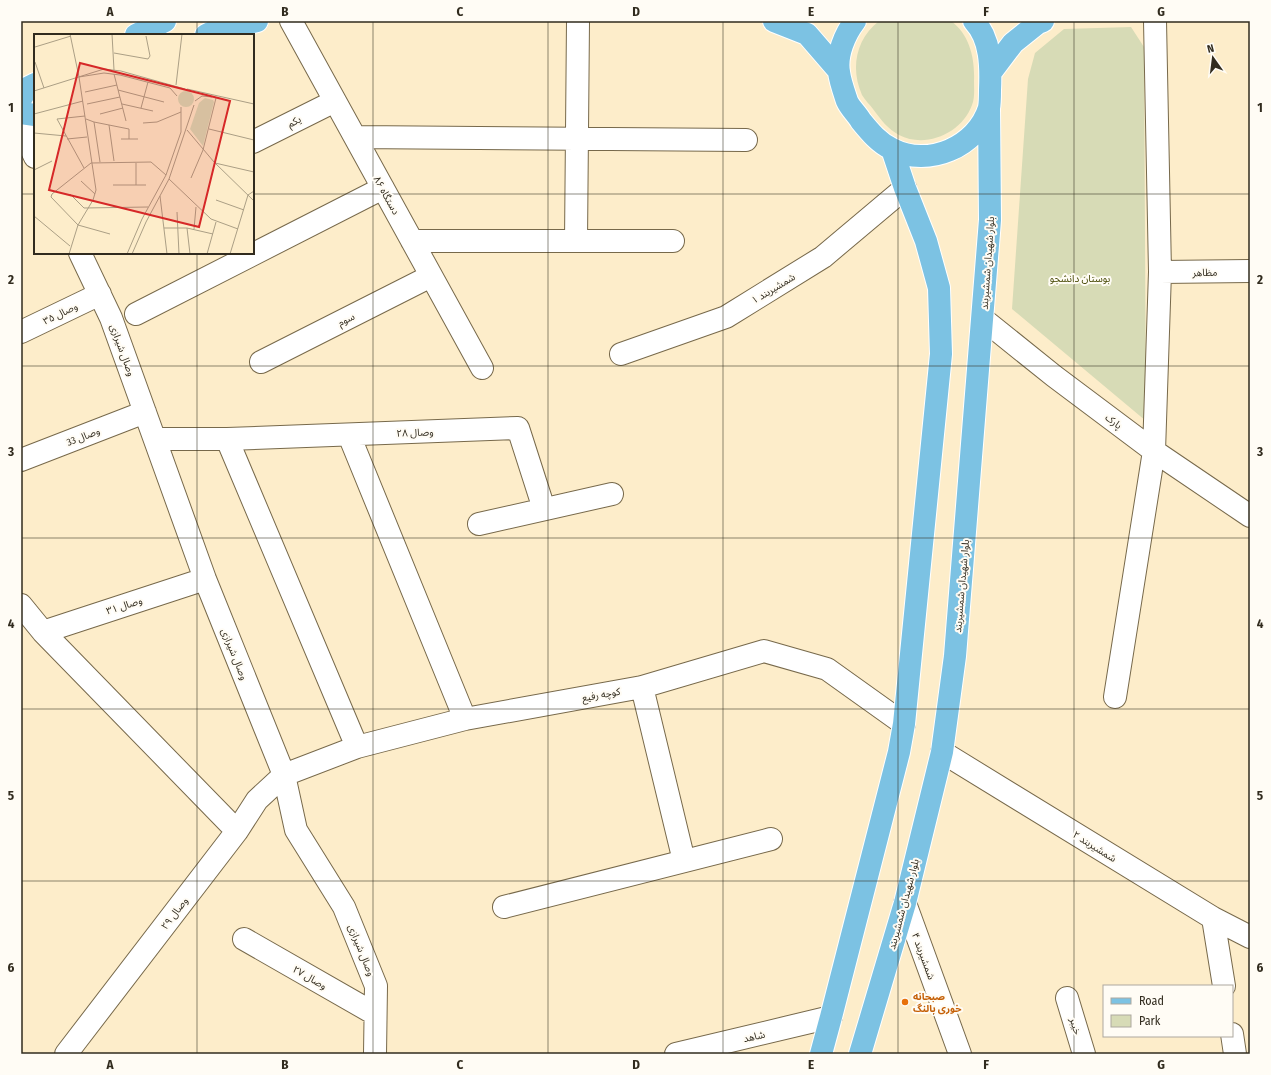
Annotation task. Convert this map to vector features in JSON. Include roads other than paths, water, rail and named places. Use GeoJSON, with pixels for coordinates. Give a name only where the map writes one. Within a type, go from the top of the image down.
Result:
{"type":"FeatureCollection","features":[{"type":"Feature","properties":{"kind":"main road"},"geometry":{"type":"LineString","coordinates":[[138,34],[164,21]]}},
{"type":"Feature","properties":{"kind":"main road"},"geometry":{"type":"LineString","coordinates":[[208,34],[257,21]]}},
{"type":"Feature","properties":{"kind":"main road"},"geometry":{"type":"LineString","coordinates":[[774,21],[807,34],[838,71],[848,102],[873,136],[892,150],[909,155],[927,156],[944,153],[959,146],[972,136],[982,124],[989,108]]}},
{"type":"Feature","properties":{"kind":"main road"},"geometry":{"type":"LineString","coordinates":[[838,71],[844,39],[856,21]]}},
{"type":"Feature","properties":{"kind":"main road","name":"بلوار شهیدان شمشیربند"},"geometry":{"type":"LineString","coordinates":[[860,1054],[905,903],[942,752],[955,656],[990,220],[989,108],[991,72],[986,39],[974,21]]}},
{"type":"Feature","properties":{"kind":"main road"},"geometry":{"type":"LineString","coordinates":[[991,72],[1013,43],[1038,23],[1043,21]]}},
{"type":"Feature","properties":{"kind":"main road"},"geometry":{"type":"LineString","coordinates":[[21,99],[27,88],[34,84]]}},
{"type":"Feature","properties":{"kind":"main road"},"geometry":{"type":"LineString","coordinates":[[21,113],[34,115]]}},
{"type":"Feature","properties":{"kind":"main road"},"geometry":{"type":"LineString","coordinates":[[820,1054],[831,1017],[899,752],[904,724],[941,354],[939,288],[926,241],[892,150]]}},
{"type":"Feature","properties":{"kind":"street","name":"دستگاه ۸۶"},"geometry":{"type":"LineString","coordinates":[[291,21],[482,368]]}},
{"type":"Feature","properties":{"kind":"street"},"geometry":{"type":"LineString","coordinates":[[576,241],[578,21]]}},
{"type":"Feature","properties":{"kind":"street"},"geometry":{"type":"LineString","coordinates":[[1116,697],[1154,451],[1160,272],[1155,21]]}},
{"type":"Feature","properties":{"kind":"street","name":"یکم"},"geometry":{"type":"LineString","coordinates":[[254,142],[335,101]]}},
{"type":"Feature","properties":{"kind":"street"},"geometry":{"type":"LineString","coordinates":[[21,127],[34,155]]}},
{"type":"Feature","properties":{"kind":"street"},"geometry":{"type":"LineString","coordinates":[[355,137],[746,140]]}},
{"type":"Feature","properties":{"kind":"street"},"geometry":{"type":"LineString","coordinates":[[254,254],[383,188]]}},
{"type":"Feature","properties":{"kind":"street","name":"شمشیربند ۱"},"geometry":{"type":"LineString","coordinates":[[621,354],[726,317],[823,257],[905,188]]}},
{"type":"Feature","properties":{"kind":"street"},"geometry":{"type":"LineString","coordinates":[[412,241],[673,241]]}},
{"type":"Feature","properties":{"kind":"street","name":"وصال شیرازی"},"geometry":{"type":"LineString","coordinates":[[80,254],[111,318],[205,579],[284,775],[296,830],[344,907],[376,986],[375,1054]]}},
{"type":"Feature","properties":{"kind":"street"},"geometry":{"type":"LineString","coordinates":[[136,314],[254,254]]}},
{"type":"Feature","properties":{"kind":"street","name":"مظاهر"},"geometry":{"type":"LineString","coordinates":[[1160,272],[1250,271]]}},
{"type":"Feature","properties":{"kind":"street","name":"سوم"},"geometry":{"type":"LineString","coordinates":[[261,362],[431,276]]}},
{"type":"Feature","properties":{"kind":"street","name":"وصال ۳۵"},"geometry":{"type":"LineString","coordinates":[[21,332],[100,294]]}},
{"type":"Feature","properties":{"kind":"street","name":"پارک"},"geometry":{"type":"LineString","coordinates":[[983,319],[1054,376],[1154,451],[1250,516]]}},
{"type":"Feature","properties":{"kind":"street","name":"وصال 33"},"geometry":{"type":"LineString","coordinates":[[21,460],[145,412]]}},
{"type":"Feature","properties":{"kind":"street","name":"وصال ۲۸"},"geometry":{"type":"LineString","coordinates":[[154,439],[227,439],[518,428],[544,509]]}},
{"type":"Feature","properties":{"kind":"street"},"geometry":{"type":"LineString","coordinates":[[349,435],[464,718]]}},
{"type":"Feature","properties":{"kind":"street"},"geometry":{"type":"LineString","coordinates":[[227,439],[357,747]]}},
{"type":"Feature","properties":{"kind":"street"},"geometry":{"type":"LineString","coordinates":[[479,524],[612,494]]}},
{"type":"Feature","properties":{"kind":"street","name":"وصال ۳۱"},"geometry":{"type":"LineString","coordinates":[[44,632],[205,579]]}},
{"type":"Feature","properties":{"kind":"street"},"geometry":{"type":"LineString","coordinates":[[23,610],[237,831]]}},
{"type":"Feature","properties":{"kind":"street","name":"کوچه رفیع"},"geometry":{"type":"LineString","coordinates":[[284,775],[357,747],[464,718],[642,687],[764,651],[827,669],[904,724]]}},
{"type":"Feature","properties":{"kind":"street"},"geometry":{"type":"LineString","coordinates":[[642,687],[684,860]]}},
{"type":"Feature","properties":{"kind":"street","name":"شمشیربند ۲"},"geometry":{"type":"LineString","coordinates":[[942,752],[1213,918],[1250,937]]}},
{"type":"Feature","properties":{"kind":"street","name":"وصال ۲۹"},"geometry":{"type":"LineString","coordinates":[[66,1054],[237,831],[257,800],[284,775]]}},
{"type":"Feature","properties":{"kind":"street"},"geometry":{"type":"LineString","coordinates":[[504,907],[770,839]]}},
{"type":"Feature","properties":{"kind":"street","name":"شمشیربند ۴"},"geometry":{"type":"LineString","coordinates":[[905,903],[960,1054]]}},
{"type":"Feature","properties":{"kind":"street"},"geometry":{"type":"LineString","coordinates":[[1213,918],[1224,985]]}},
{"type":"Feature","properties":{"kind":"street","name":"وصال ۲۷"},"geometry":{"type":"LineString","coordinates":[[244,939],[375,1014]]}},
{"type":"Feature","properties":{"kind":"street","name":"خیبر"},"geometry":{"type":"LineString","coordinates":[[1067,998],[1084,1054]]}},
{"type":"Feature","properties":{"kind":"street","name":"شاهد"},"geometry":{"type":"LineString","coordinates":[[676,1054],[831,1017]]}},
{"type":"Feature","properties":{"kind":"street"},"geometry":{"type":"LineString","coordinates":[[1232,1037],[1235,1054]]}},
{"type":"Feature","properties":{"kind":"place","name":"صبحانه خوری بالنگ"},"geometry":{"type":"Point","coordinates":[905,1002]}},
{"type":"Feature","properties":{"kind":"park label","name":"بوستان دانشجو"},"geometry":{"type":"Point","coordinates":[1080,278]}}]}
